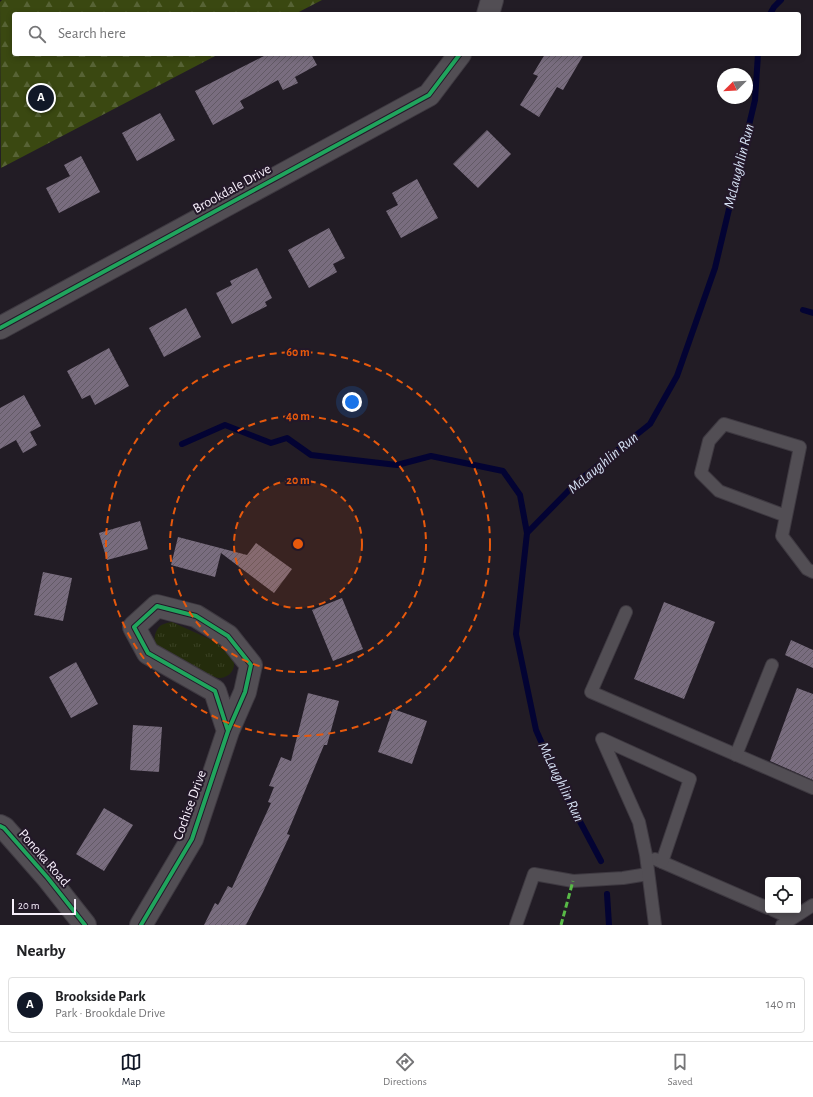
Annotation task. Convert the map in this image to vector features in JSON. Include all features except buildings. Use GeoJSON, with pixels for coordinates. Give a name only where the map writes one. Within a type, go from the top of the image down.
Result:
{"type":"FeatureCollection","features":[{"type":"Feature","properties":{"kind":"street"},"geometry":{"type":"LineString","coordinates":[[489,12],[492,0]]}},
{"type":"Feature","properties":{"kind":"street","name":"Brookdale Drive"},"geometry":{"type":"LineString","coordinates":[[0,328],[429,95],[458,56]]}},
{"type":"Feature","properties":{"kind":"street","name":"Cochise Drive"},"geometry":{"type":"LineString","coordinates":[[141,925],[192,839],[228,731],[245,692],[252,665],[228,636],[196,616],[157,606],[134,627],[148,653],[215,691],[228,731]]}},
{"type":"Feature","properties":{"kind":"street","name":"Ponoka Road"},"geometry":{"type":"LineString","coordinates":[[0,826],[4,828],[47,877],[85,925]]}},
{"type":"Feature","properties":{"kind":"lane"},"geometry":{"type":"LineString","coordinates":[[786,516],[719,491],[701,473],[708,441],[724,424],[800,448],[782,536],[807,569],[813,572]]}},
{"type":"Feature","properties":{"kind":"lane"},"geometry":{"type":"LineString","coordinates":[[626,612],[591,692],[813,788]]}},
{"type":"Feature","properties":{"kind":"lane"},"geometry":{"type":"LineString","coordinates":[[736,755],[772,665]]}},
{"type":"Feature","properties":{"kind":"lane"},"geometry":{"type":"LineString","coordinates":[[655,925],[646,855],[639,822],[602,739],[690,779],[662,862]]}},
{"type":"Feature","properties":{"kind":"lane"},"geometry":{"type":"LineString","coordinates":[[646,855],[765,907]]}},
{"type":"Feature","properties":{"kind":"lane"},"geometry":{"type":"LineString","coordinates":[[516,925],[534,874],[573,881],[623,878],[648,874]]}},
{"type":"Feature","properties":{"kind":"lane"},"geometry":{"type":"LineString","coordinates":[[776,913],[787,922],[813,905]]}},
{"type":"Feature","properties":{"kind":"green space"},"geometry":{"type":"Polygon","coordinates":[[[2,0],[322,0],[299,12],[12,12],[12,56],[215,56],[1,168],[0,2],[2,0]]]}},
{"type":"Feature","properties":{"kind":"green space"},"geometry":{"type":"Polygon","coordinates":[[[172,622],[227,648],[231,653],[234,663],[231,673],[220,678],[209,675],[170,657],[159,650],[155,641],[155,635],[158,628],[165,623],[172,622]]]}},
{"type":"Feature","properties":{"kind":"waterway","name":"McLaughlin Run"},"geometry":{"type":"LineString","coordinates":[[771,12],[781,0]]}},
{"type":"Feature","properties":{"kind":"waterway","name":"McLaughlin Run"},"geometry":{"type":"LineString","coordinates":[[601,861],[560,784],[536,730],[516,634],[527,533],[576,483],[650,424],[677,376],[715,268],[755,100],[758,56]]}},
{"type":"Feature","properties":{"kind":"waterway"},"geometry":{"type":"LineString","coordinates":[[803,310],[813,313]]}},
{"type":"Feature","properties":{"kind":"waterway"},"geometry":{"type":"LineString","coordinates":[[182,444],[225,425],[271,443],[287,438],[311,455],[397,465],[431,456],[503,471],[520,495],[527,533]]}},
{"type":"Feature","properties":{"kind":"waterway","name":"McLaughlin Run"},"geometry":{"type":"LineString","coordinates":[[607,894],[609,925]]}},
{"type":"Feature","properties":{"kind":"marked path"},"geometry":{"type":"LineString","coordinates":[[561,925],[573,881]]}},
{"type":"Feature","properties":{"kind":"cycle path"},"geometry":{"type":"LineString","coordinates":[[0,328],[429,95],[458,56]]}},
{"type":"Feature","properties":{"kind":"cycle path"},"geometry":{"type":"LineString","coordinates":[[141,925],[192,839],[228,731],[245,692],[251,665],[228,636],[196,616],[157,606],[134,627],[148,653],[215,691],[228,731]]}},
{"type":"Feature","properties":{"kind":"cycle path"},"geometry":{"type":"LineString","coordinates":[[0,826],[4,828],[47,877],[85,925]]}},
{"type":"Feature","properties":{"kind":"place","name":"Brookside Park"},"geometry":{"type":"Point","coordinates":[41,98]}}]}
